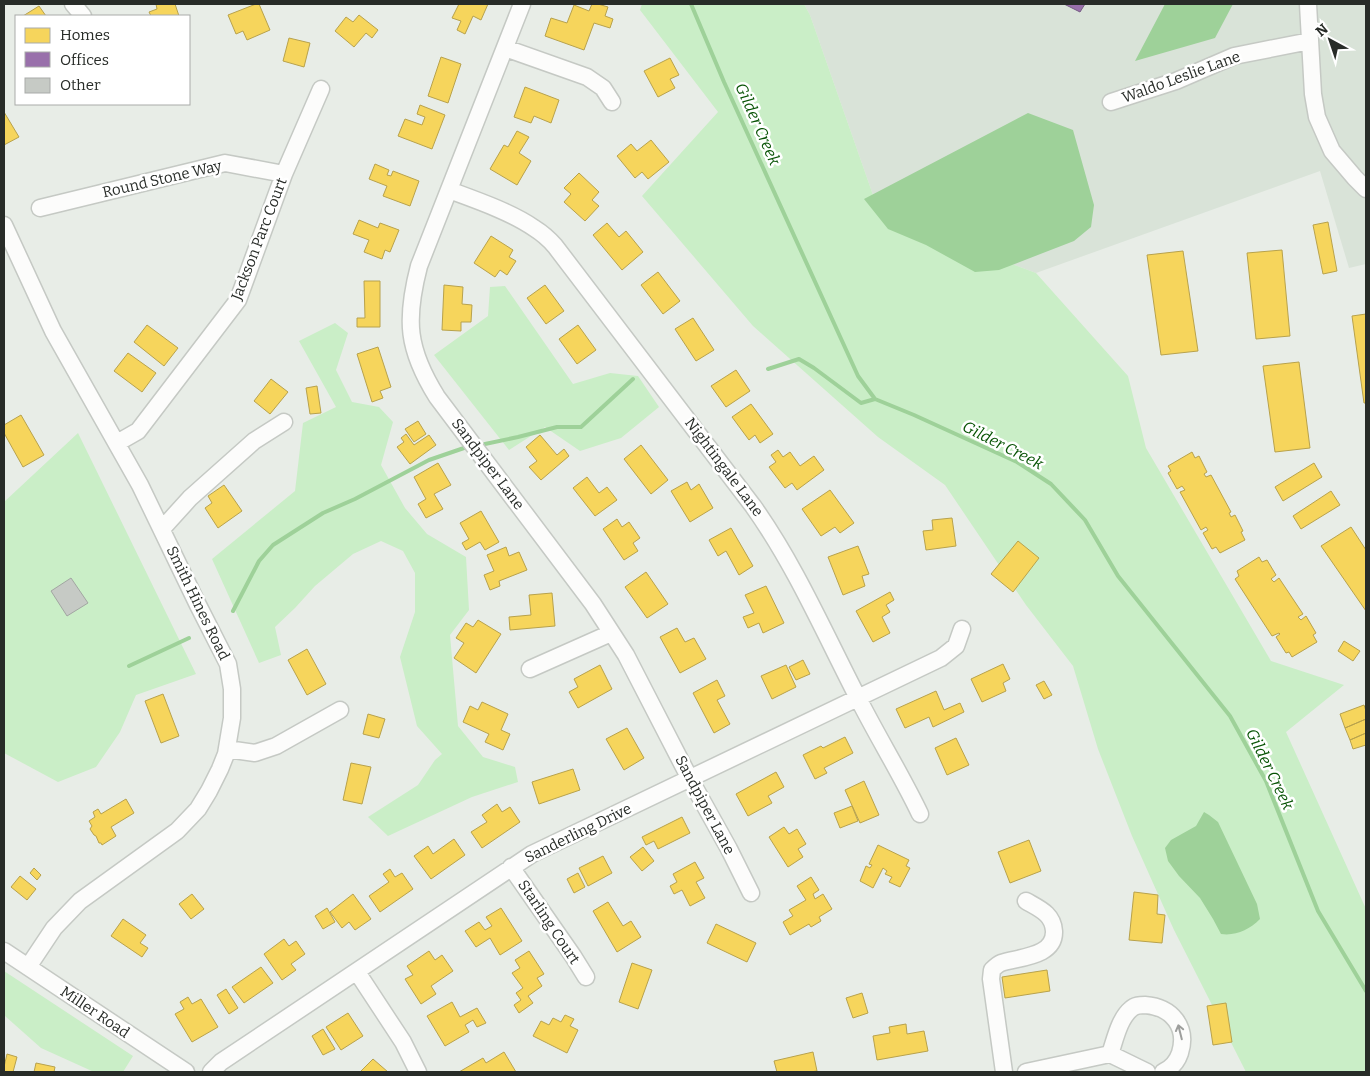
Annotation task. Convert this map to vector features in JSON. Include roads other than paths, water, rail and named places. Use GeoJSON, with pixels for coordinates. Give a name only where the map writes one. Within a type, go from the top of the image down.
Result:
{"type":"FeatureCollection","features":[{"type":"Feature","properties":{"kind":"street"},"geometry":{"type":"LineString","coordinates":[[73,4],[82,15]]}},
{"type":"Feature","properties":{"kind":"street","name":"Sandpiper Lane"},"geometry":{"type":"LineString","coordinates":[[522,4],[420,266],[414,288],[410,326],[417,361],[437,397],[593,604],[626,655],[751,893]]}},
{"type":"Feature","properties":{"kind":"street"},"geometry":{"type":"LineString","coordinates":[[1308,4],[1313,94],[1317,117],[1332,151],[1366,189]]}},
{"type":"Feature","properties":{"kind":"street","name":"Waldo Leslie Lane"},"geometry":{"type":"LineString","coordinates":[[1111,102],[1176,81],[1234,56],[1310,41]]}},
{"type":"Feature","properties":{"kind":"street"},"geometry":{"type":"LineString","coordinates":[[505,48],[587,77],[603,88],[612,102]]}},
{"type":"Feature","properties":{"kind":"street","name":"Jackson Parc Court"},"geometry":{"type":"LineString","coordinates":[[117,443],[138,431],[238,300],[284,174],[321,89]]}},
{"type":"Feature","properties":{"kind":"street","name":"Round Stone Way"},"geometry":{"type":"LineString","coordinates":[[40,208],[226,163],[284,174]]}},
{"type":"Feature","properties":{"kind":"street","name":"Nightingale Lane"},"geometry":{"type":"LineString","coordinates":[[449,190],[526,222],[564,255],[770,530],[791,566],[920,814]]}},
{"type":"Feature","properties":{"kind":"street","name":"Smith Hines Road"},"geometry":{"type":"LineString","coordinates":[[4,225],[54,331],[140,485],[162,529],[228,664],[232,689],[232,718],[227,749],[220,769],[198,808],[176,831],[80,900],[54,928],[28,968]]}},
{"type":"Feature","properties":{"kind":"street"},"geometry":{"type":"LineString","coordinates":[[162,529],[190,498],[254,442],[284,422]]}},
{"type":"Feature","properties":{"kind":"street","name":"Sanderling Drive"},"geometry":{"type":"LineString","coordinates":[[210,1072],[221,1062],[532,854],[941,658],[956,646],[962,629]]}},
{"type":"Feature","properties":{"kind":"street"},"geometry":{"type":"LineString","coordinates":[[530,669],[611,632]]}},
{"type":"Feature","properties":{"kind":"street"},"geometry":{"type":"LineString","coordinates":[[227,749],[255,753],[262,751],[276,746],[340,710]]}},
{"type":"Feature","properties":{"kind":"street","name":"Starling Court"},"geometry":{"type":"LineString","coordinates":[[511,867],[586,976]]}},
{"type":"Feature","properties":{"kind":"street"},"geometry":{"type":"LineString","coordinates":[[1004,1072],[991,979],[992,970],[999,964],[1044,951],[1051,944],[1054,935],[1053,927],[1046,912],[1026,901]]}},
{"type":"Feature","properties":{"kind":"street","name":"Miller Road"},"geometry":{"type":"LineString","coordinates":[[4,951],[186,1072]]}},
{"type":"Feature","properties":{"kind":"street"},"geometry":{"type":"LineString","coordinates":[[357,972],[403,1042],[418,1072]]}},
{"type":"Feature","properties":{"kind":"street"},"geometry":{"type":"LineString","coordinates":[[1110,1054],[1120,1026],[1131,1009],[1140,1005],[1154,1006],[1174,1018],[1179,1025],[1182,1035],[1182,1046],[1178,1059],[1173,1066],[1163,1072]]}},
{"type":"Feature","properties":{"kind":"street"},"geometry":{"type":"LineString","coordinates":[[1026,1072],[1110,1054],[1147,1072]]}},
{"type":"Feature","properties":{"kind":"waterway","name":"Gilder Creek"},"geometry":{"type":"LineString","coordinates":[[691,4],[724,82],[858,376],[875,399],[1017,462],[1051,484],[1085,520],[1118,576],[1230,716],[1266,781],[1318,911],[1366,991]]}},
{"type":"Feature","properties":{"kind":"waterway"},"geometry":{"type":"LineString","coordinates":[[768,369],[799,359],[861,403],[875,399]]}},
{"type":"Feature","properties":{"kind":"waterway"},"geometry":{"type":"LineString","coordinates":[[485,444],[557,427],[581,427],[633,379]]}},
{"type":"Feature","properties":{"kind":"waterway"},"geometry":{"type":"LineString","coordinates":[[233,611],[259,561],[273,545],[323,513],[355,499],[429,460],[464,448]]}},
{"type":"Feature","properties":{"kind":"waterway"},"geometry":{"type":"LineString","coordinates":[[129,666],[189,638]]}}]}
